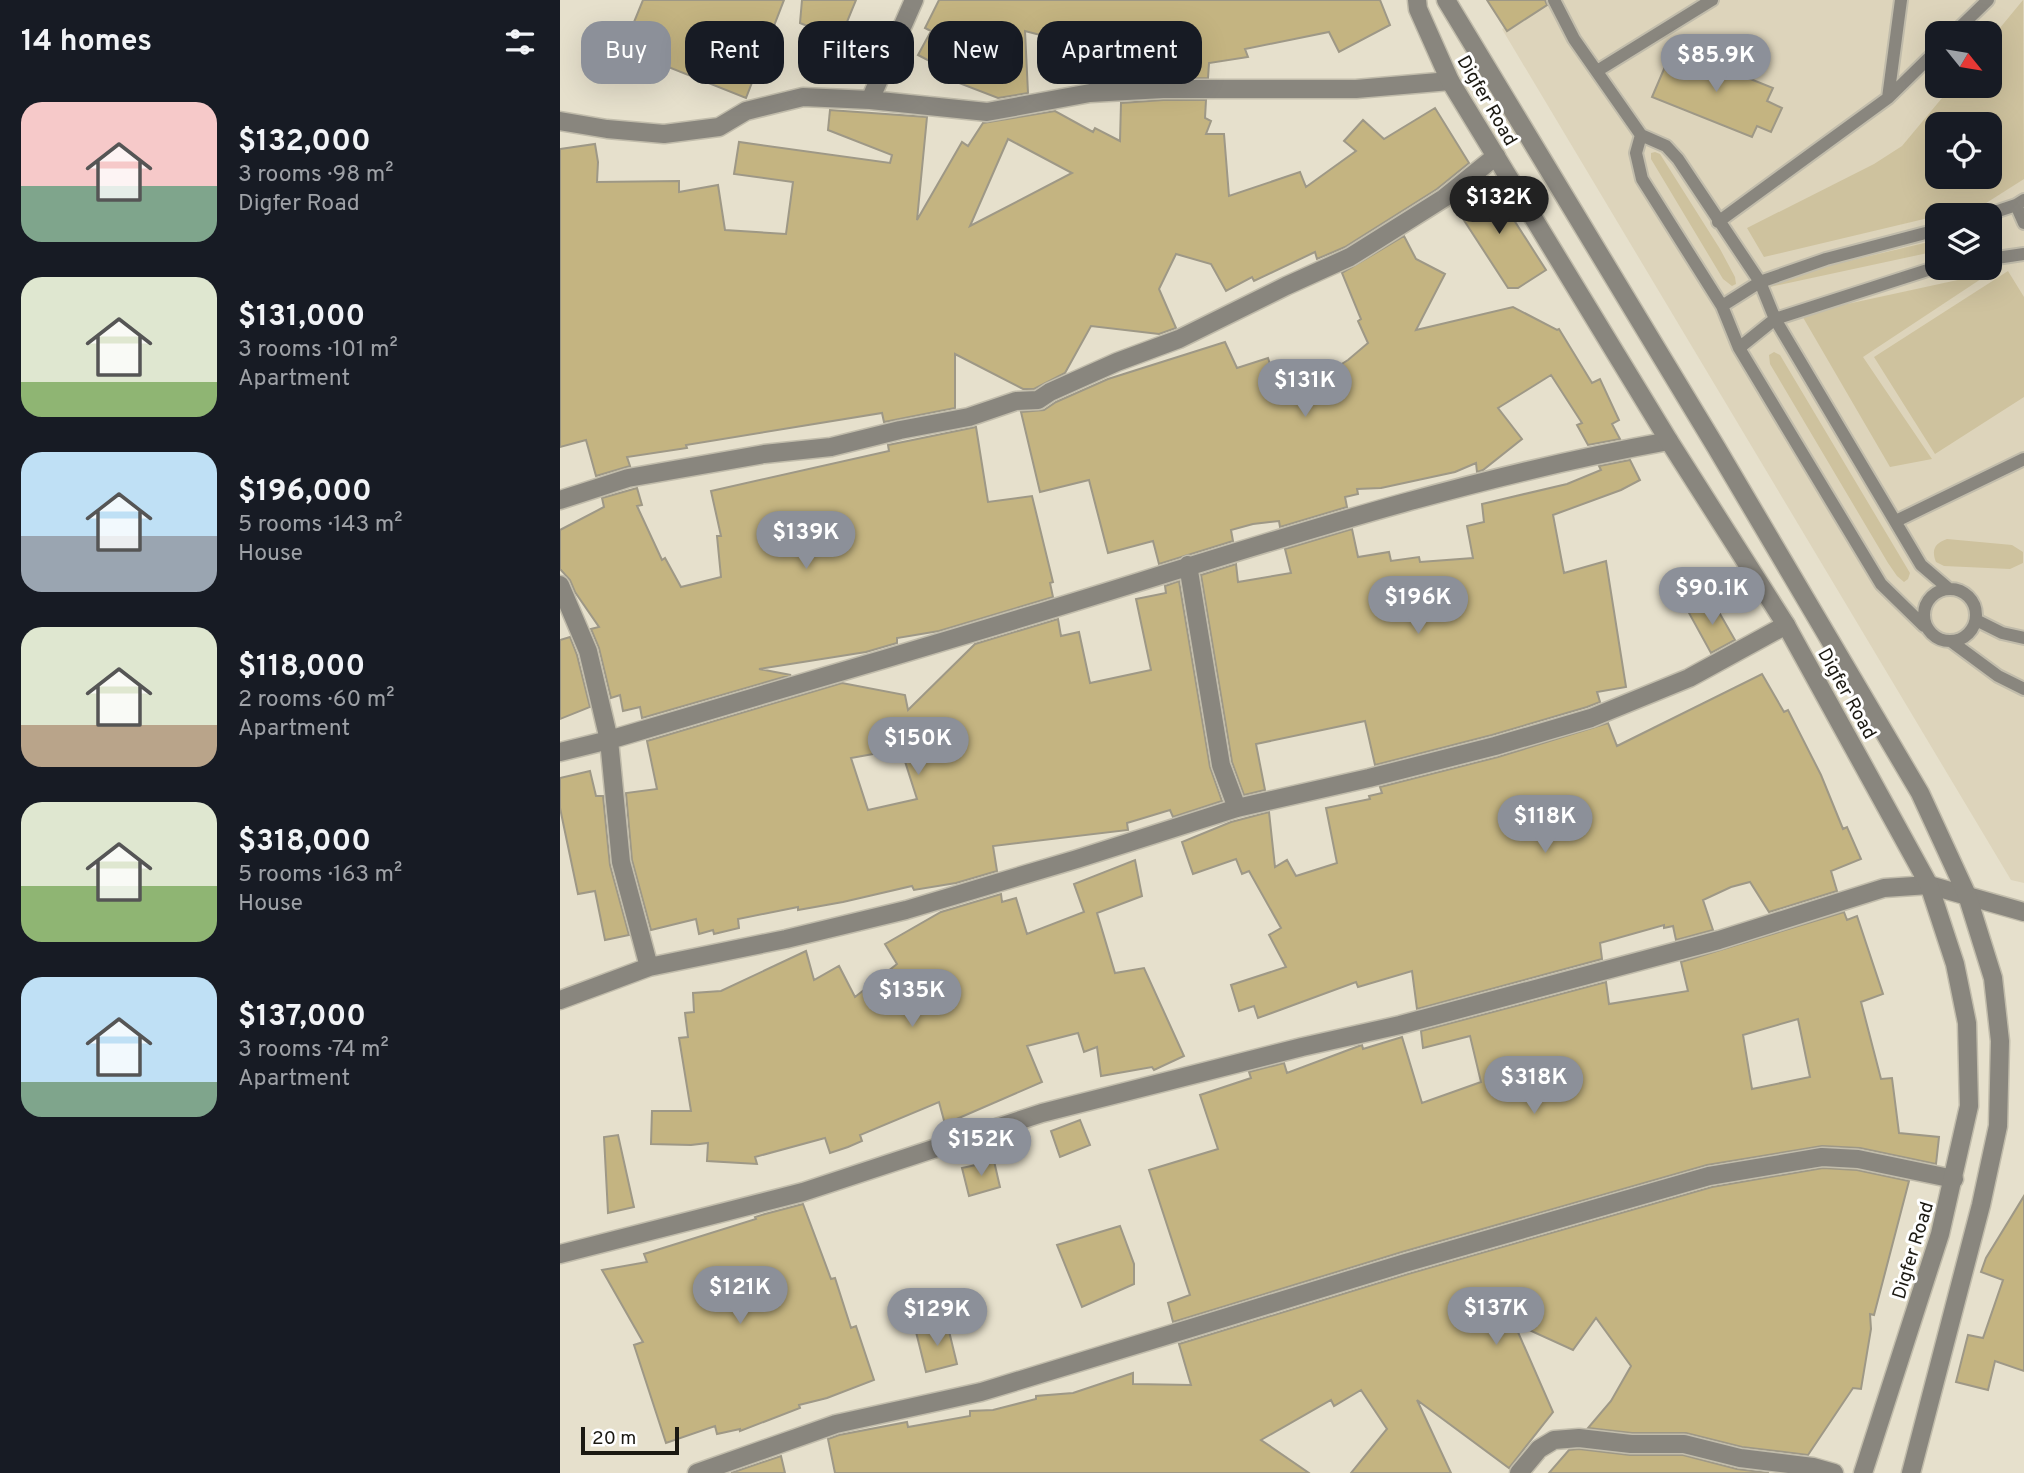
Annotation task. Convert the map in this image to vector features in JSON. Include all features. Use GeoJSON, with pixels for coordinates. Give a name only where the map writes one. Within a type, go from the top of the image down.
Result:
{"type":"FeatureCollection","features":[{"type":"Feature","properties":{"kind":"street"},"geometry":{"type":"LineString","coordinates":[[870,100],[914,0]]}},
{"type":"Feature","properties":{"kind":"street","name":"Digfer Road"},"geometry":{"type":"LineString","coordinates":[[1418,0],[1418,9],[1450,80],[1669,441],[1786,625],[1929,885],[1955,964],[1967,1023],[1969,1106],[1940,1234],[1863,1473]]}},
{"type":"Feature","properties":{"kind":"street","name":"Digfer Road"},"geometry":{"type":"LineString","coordinates":[[1446,0],[1717,447],[1920,793],[1967,895],[1993,978],[2000,1041],[1998,1126],[1981,1205],[1911,1473]]}},
{"type":"Feature","properties":{"kind":"street"},"geometry":{"type":"LineString","coordinates":[[560,121],[607,129],[664,134],[719,127],[746,111],[803,97],[870,100],[988,112],[1090,93],[1164,89],[1356,89],[1450,80]]}},
{"type":"Feature","properties":{"kind":"street"},"geometry":{"type":"LineString","coordinates":[[560,499],[628,478],[764,454],[831,447],[969,417],[1016,401],[1038,400],[1117,362],[1179,339],[1350,257],[1444,198],[1496,156]]}},
{"type":"Feature","properties":{"kind":"street"},"geometry":{"type":"LineString","coordinates":[[560,752],[609,740],[1046,610],[1188,565],[1466,486],[1591,455],[1669,441]]}},
{"type":"Feature","properties":{"kind":"street"},"geometry":{"type":"LineString","coordinates":[[1188,565],[1221,765],[1237,808]]}},
{"type":"Feature","properties":{"kind":"street"},"geometry":{"type":"LineString","coordinates":[[560,585],[588,651],[609,740],[621,862],[649,967]]}},
{"type":"Feature","properties":{"kind":"street"},"geometry":{"type":"LineString","coordinates":[[560,1000],[649,967],[786,939],[906,910],[1237,808],[1470,753],[1591,718],[1689,678],[1786,625]]}},
{"type":"Feature","properties":{"kind":"street"},"geometry":{"type":"LineString","coordinates":[[560,1254],[803,1192],[1042,1113],[1400,1025],[1718,940],[1884,888],[1929,885],[2024,912]]}},
{"type":"Feature","properties":{"kind":"street"},"geometry":{"type":"LineString","coordinates":[[697,1473],[836,1424],[981,1392],[1405,1263],[1709,1177],[1822,1157],[1858,1159],[1954,1179]]}},
{"type":"Feature","properties":{"kind":"street"},"geometry":{"type":"LineString","coordinates":[[1519,1473],[1539,1449],[1554,1440],[1579,1438],[1631,1444],[1684,1444],[1740,1458],[1813,1467],[1834,1473]]}},
{"type":"Feature","properties":{"kind":"lane"},"geometry":{"type":"LineString","coordinates":[[1554,0],[1574,39],[1641,135],[1666,146],[1678,159],[1760,282],[1775,320],[1921,565],[1949,589]]}},
{"type":"Feature","properties":{"kind":"lane"},"geometry":{"type":"LineString","coordinates":[[1597,71],[1712,0]]}},
{"type":"Feature","properties":{"kind":"lane"},"geometry":{"type":"LineString","coordinates":[[1888,99],[1901,0]]}},
{"type":"Feature","properties":{"kind":"lane"},"geometry":{"type":"LineString","coordinates":[[1966,21],[1988,0]]}},
{"type":"Feature","properties":{"kind":"lane"},"geometry":{"type":"LineString","coordinates":[[1718,222],[1888,99],[1925,62]]}},
{"type":"Feature","properties":{"kind":"lane"},"geometry":{"type":"LineString","coordinates":[[1641,135],[1636,153],[1642,179],[1722,306],[1739,348],[1881,584],[1936,638],[1952,642],[1998,676],[2024,689]]}},
{"type":"Feature","properties":{"kind":"lane"},"geometry":{"type":"LineString","coordinates":[[2002,209],[2020,202],[2024,223]]}},
{"type":"Feature","properties":{"kind":"lane"},"geometry":{"type":"LineString","coordinates":[[1722,306],[1760,282],[1826,259],[1925,233]]}},
{"type":"Feature","properties":{"kind":"lane"},"geometry":{"type":"LineString","coordinates":[[2002,257],[2024,254]]}},
{"type":"Feature","properties":{"kind":"lane"},"geometry":{"type":"LineString","coordinates":[[1739,348],[1775,320],[1925,271]]}},
{"type":"Feature","properties":{"kind":"lane"},"geometry":{"type":"LineString","coordinates":[[1896,521],[2024,459]]}},
{"type":"Feature","properties":{"kind":"lane"},"geometry":{"type":"LineString","coordinates":[[1924,626],[1928,601],[1940,591],[1949,589],[1963,592],[1970,597],[1976,620],[1967,635],[1952,642]]}},
{"type":"Feature","properties":{"kind":"lane"},"geometry":{"type":"LineString","coordinates":[[1976,620],[2002,633],[2024,638]]}},
{"type":"Feature","properties":{"kind":"shaded area"},"geometry":{"type":"Polygon","coordinates":[[[1551,0],[2024,0],[2024,883],[2011,880],[1502,29],[1551,0]]]}},
{"type":"Feature","properties":{"kind":"shaded area"},"geometry":{"type":"Polygon","coordinates":[[[2023,0],[2024,179],[1986,203],[1925,203],[1925,219],[1764,257],[1747,228],[1874,164],[1902,146],[1925,118],[1925,189],[2002,189],[2002,112],[1930,112],[1942,98],[2002,98],[2002,25],[2023,0]]]}},
{"type":"Feature","properties":{"kind":"shaded area"},"geometry":{"type":"Polygon","coordinates":[[[1651,153],[1660,154],[1720,249],[1736,284],[1732,286],[1723,279],[1651,159],[1651,153]]]}},
{"type":"Feature","properties":{"kind":"shaded area"},"geometry":{"type":"Polygon","coordinates":[[[1925,243],[1925,254],[1765,288],[1764,281],[1925,243]]]}},
{"type":"Feature","properties":{"kind":"shaded area"},"geometry":{"type":"Polygon","coordinates":[[[2008,271],[2024,297],[2024,397],[1935,454],[1874,357],[1994,280],[2002,280],[2002,275],[2008,271]]]}},
{"type":"Feature","properties":{"kind":"shaded area"},"geometry":{"type":"Polygon","coordinates":[[[1958,280],[1979,280],[1863,357],[1932,459],[1890,467],[1801,314],[1958,280]]]}},
{"type":"Feature","properties":{"kind":"shaded area"},"geometry":{"type":"Polygon","coordinates":[[[1774,352],[1780,355],[1910,573],[1904,582],[1888,563],[1770,364],[1769,355],[1774,352]]]}},
{"type":"Feature","properties":{"kind":"shaded area"},"geometry":{"type":"Polygon","coordinates":[[[1947,539],[2012,545],[2023,552],[2023,563],[2010,569],[1944,566],[1936,562],[1934,551],[1937,545],[1947,539]]]}},
{"type":"Feature","properties":{"kind":"building"},"geometry":{"type":"Polygon","coordinates":[[[643,0],[784,0],[776,21],[685,21],[685,74],[671,68],[671,21],[634,21],[643,0]]]}},
{"type":"Feature","properties":{"kind":"building"},"geometry":{"type":"Polygon","coordinates":[[[802,0],[856,0],[847,21],[800,21],[802,0]]]}},
{"type":"Feature","properties":{"kind":"building"},"geometry":{"type":"Polygon","coordinates":[[[939,0],[1380,0],[1390,25],[1339,52],[1329,32],[1245,49],[1248,57],[1209,63],[1208,78],[1202,78],[1202,21],[1037,21],[1037,34],[1025,31],[1028,93],[998,98],[962,84],[1023,84],[1023,21],[928,21],[939,0]]]}},
{"type":"Feature","properties":{"kind":"building"},"geometry":{"type":"Polygon","coordinates":[[[1487,0],[1545,0],[1547,5],[1507,31],[1487,0]]]}},
{"type":"Feature","properties":{"kind":"building"},"geometry":{"type":"Polygon","coordinates":[[[928,37],[928,60],[918,55],[928,37]]]}},
{"type":"Feature","properties":{"kind":"building"},"geometry":{"type":"Polygon","coordinates":[[[1673,48],[1773,88],[1767,101],[1782,108],[1771,132],[1757,126],[1752,137],[1652,97],[1673,48]]]}},
{"type":"Feature","properties":{"kind":"building"},"geometry":{"type":"Polygon","coordinates":[[[711,84],[751,84],[746,98],[711,84]]]}},
{"type":"Feature","properties":{"kind":"building"},"geometry":{"type":"Polygon","coordinates":[[[1206,100],[1205,118],[1211,121],[1206,134],[1224,134],[1229,196],[1300,172],[1306,187],[1356,151],[1344,141],[1363,120],[1384,139],[1435,108],[1469,163],[1437,189],[1345,247],[1317,259],[1315,252],[1254,281],[1252,277],[1226,291],[1211,264],[1176,254],[1159,289],[1176,328],[1159,334],[1091,326],[1065,373],[1034,389],[1023,389],[955,354],[955,408],[884,422],[882,413],[686,445],[687,448],[627,457],[630,466],[596,476],[586,440],[560,447],[560,149],[595,144],[597,182],[679,181],[679,192],[718,185],[725,230],[786,234],[793,182],[734,174],[739,142],[890,163],[892,155],[828,130],[830,110],[927,117],[917,220],[962,142],[968,146],[983,123],[1055,111],[1093,132],[1095,128],[1120,141],[1121,103],[1206,100]],[[1008,139],[970,226],[1072,173],[1008,139]]]}},
{"type":"Feature","properties":{"kind":"building"},"geometry":{"type":"Polygon","coordinates":[[[1487,178],[1546,270],[1518,288],[1508,288],[1454,205],[1487,178]]]}},
{"type":"Feature","properties":{"kind":"building"},"geometry":{"type":"Polygon","coordinates":[[[1404,236],[1416,259],[1445,274],[1416,330],[1513,307],[1559,329],[1592,383],[1600,379],[1619,420],[1612,424],[1620,439],[1588,445],[1577,425],[1582,423],[1551,375],[1498,408],[1522,439],[1483,470],[1477,472],[1476,463],[1455,472],[1381,488],[1357,489],[1358,494],[1345,497],[1347,507],[1280,527],[1279,521],[1231,530],[1233,541],[1159,564],[1153,541],[1108,553],[1089,480],[1040,492],[1021,412],[1044,410],[1108,379],[1225,342],[1237,368],[1268,358],[1274,377],[1283,375],[1289,397],[1348,360],[1368,343],[1342,273],[1404,236]]]}},
{"type":"Feature","properties":{"kind":"building"},"geometry":{"type":"Polygon","coordinates":[[[976,427],[988,502],[1032,496],[1053,582],[1050,583],[1053,597],[939,631],[897,638],[897,643],[866,652],[759,669],[791,675],[642,718],[640,707],[623,711],[620,695],[611,698],[599,648],[591,629],[599,627],[570,580],[560,569],[560,530],[604,507],[602,498],[637,488],[642,505],[637,506],[662,560],[665,558],[681,587],[721,577],[717,536],[721,536],[711,491],[889,451],[888,445],[976,427]]]}},
{"type":"Feature","properties":{"kind":"building"},"geometry":{"type":"Polygon","coordinates":[[[1630,460],[1640,480],[1621,490],[1553,515],[1564,573],[1606,561],[1626,687],[1597,692],[1600,702],[1587,707],[1375,765],[1365,721],[1256,744],[1265,790],[1244,795],[1232,762],[1201,575],[1236,564],[1238,582],[1291,573],[1285,549],[1352,529],[1358,557],[1389,552],[1391,561],[1419,557],[1420,562],[1473,558],[1467,526],[1484,522],[1482,504],[1567,484],[1601,470],[1599,466],[1630,460]]]}},
{"type":"Feature","properties":{"kind":"building"},"geometry":{"type":"Polygon","coordinates":[[[1179,581],[1210,767],[1222,801],[1173,817],[1170,810],[1127,823],[1128,830],[993,846],[997,871],[956,883],[914,890],[912,886],[843,902],[798,910],[798,907],[738,919],[739,928],[714,934],[713,930],[699,934],[696,919],[651,930],[632,860],[626,793],[657,789],[647,741],[842,683],[905,695],[908,710],[975,644],[1058,619],[1061,636],[1079,632],[1090,683],[1151,670],[1136,599],[1166,593],[1165,586],[1179,581]],[[901,749],[851,758],[868,810],[917,799],[901,749]]]}},
{"type":"Feature","properties":{"kind":"building"},"geometry":{"type":"Polygon","coordinates":[[[1712,600],[1735,640],[1711,653],[1689,613],[1712,600]]]}},
{"type":"Feature","properties":{"kind":"building"},"geometry":{"type":"Polygon","coordinates":[[[570,637],[590,707],[560,719],[560,640],[570,637]]]}},
{"type":"Feature","properties":{"kind":"building"},"geometry":{"type":"Polygon","coordinates":[[[1762,674],[1784,712],[1788,710],[1821,775],[1843,829],[1847,827],[1861,859],[1831,871],[1837,891],[1769,912],[1750,882],[1731,887],[1703,900],[1713,930],[1676,940],[1673,926],[1664,928],[1664,925],[1600,943],[1602,959],[1417,1009],[1412,971],[1358,987],[1356,982],[1258,1018],[1254,1006],[1239,1011],[1231,985],[1286,967],[1269,935],[1281,928],[1249,871],[1242,874],[1236,859],[1193,874],[1182,842],[1231,822],[1269,812],[1275,867],[1287,860],[1296,876],[1337,863],[1326,808],[1370,799],[1369,796],[1382,793],[1380,787],[1498,757],[1608,723],[1617,746],[1762,674]]]}},
{"type":"Feature","properties":{"kind":"building"},"geometry":{"type":"Polygon","coordinates":[[[590,771],[596,796],[603,796],[610,865],[629,935],[605,940],[595,891],[578,894],[560,808],[560,778],[590,771]]]}},
{"type":"Feature","properties":{"kind":"building"},"geometry":{"type":"Polygon","coordinates":[[[1135,860],[1142,896],[1097,913],[1115,973],[1144,968],[1184,1056],[1154,1070],[1152,1067],[1101,1076],[1097,1047],[1084,1052],[1078,1033],[1027,1046],[1042,1082],[945,1124],[939,1102],[860,1135],[862,1141],[848,1147],[830,1153],[825,1138],[755,1157],[757,1164],[707,1161],[708,1143],[651,1144],[652,1111],[691,1111],[679,1038],[688,1037],[685,1013],[694,1012],[693,993],[721,991],[806,951],[814,980],[839,966],[855,997],[897,964],[885,944],[941,912],[1001,894],[1002,902],[1016,898],[1027,934],[1084,912],[1074,884],[1135,860]]]}},
{"type":"Feature","properties":{"kind":"building"},"geometry":{"type":"Polygon","coordinates":[[[1844,912],[1847,920],[1857,916],[1883,994],[1861,1002],[1881,1079],[1892,1078],[1899,1133],[1939,1137],[1936,1164],[1860,1148],[1822,1146],[1707,1165],[1402,1252],[1173,1322],[1168,1303],[1190,1295],[1149,1170],[1218,1149],[1200,1095],[1251,1078],[1249,1072],[1284,1063],[1287,1073],[1362,1045],[1363,1049],[1402,1037],[1422,1103],[1481,1082],[1470,1036],[1423,1048],[1421,1031],[1606,982],[1609,1004],[1688,991],[1681,962],[1844,912]],[[1798,1019],[1743,1035],[1752,1089],[1810,1077],[1798,1019]]]}},
{"type":"Feature","properties":{"kind":"building"},"geometry":{"type":"Polygon","coordinates":[[[1080,1120],[1090,1145],[1060,1157],[1051,1131],[1080,1120]]]}},
{"type":"Feature","properties":{"kind":"building"},"geometry":{"type":"Polygon","coordinates":[[[618,1135],[634,1207],[608,1213],[604,1137],[618,1135]]]}},
{"type":"Feature","properties":{"kind":"building"},"geometry":{"type":"Polygon","coordinates":[[[994,1161],[1000,1187],[969,1196],[962,1168],[994,1161]]]}},
{"type":"Feature","properties":{"kind":"building"},"geometry":{"type":"Polygon","coordinates":[[[1823,1168],[1857,1170],[1909,1181],[1874,1315],[1870,1314],[1871,1329],[1861,1389],[1853,1388],[1808,1455],[1742,1447],[1686,1433],[1632,1433],[1588,1428],[1611,1401],[1631,1366],[1596,1318],[1573,1350],[1514,1323],[1553,1412],[1509,1468],[1417,1400],[1451,1473],[1351,1473],[1387,1429],[1361,1390],[1334,1406],[1331,1400],[1261,1440],[1309,1473],[835,1473],[828,1439],[839,1435],[907,1422],[908,1427],[970,1416],[970,1411],[993,1410],[1036,1399],[1036,1396],[1073,1393],[1133,1373],[1133,1384],[1191,1385],[1179,1344],[1408,1274],[1712,1187],[1823,1168]]]}},
{"type":"Feature","properties":{"kind":"building"},"geometry":{"type":"Polygon","coordinates":[[[2024,1196],[2024,1371],[1995,1361],[1988,1390],[1956,1382],[1968,1335],[1983,1338],[2003,1280],[1981,1272],[1986,1258],[2024,1196]]]}},
{"type":"Feature","properties":{"kind":"building"},"geometry":{"type":"Polygon","coordinates":[[[803,1204],[831,1279],[835,1278],[851,1328],[856,1326],[874,1380],[827,1398],[799,1405],[800,1408],[740,1431],[717,1434],[715,1426],[666,1443],[634,1345],[643,1342],[602,1270],[647,1262],[644,1254],[803,1204]]]}},
{"type":"Feature","properties":{"kind":"building"},"geometry":{"type":"Polygon","coordinates":[[[1120,1226],[1134,1264],[1134,1284],[1082,1307],[1057,1245],[1120,1226]]]}},
{"type":"Feature","properties":{"kind":"building"},"geometry":{"type":"Polygon","coordinates":[[[947,1323],[957,1364],[926,1372],[916,1332],[947,1323]]]}},
{"type":"Feature","properties":{"kind":"building"},"geometry":{"type":"Polygon","coordinates":[[[1569,1450],[1630,1455],[1683,1455],[1737,1469],[1769,1473],[1549,1473],[1569,1450]]]}},
{"type":"Feature","properties":{"kind":"building"},"geometry":{"type":"Polygon","coordinates":[[[781,1456],[785,1473],[731,1473],[781,1456]]]}}]}
